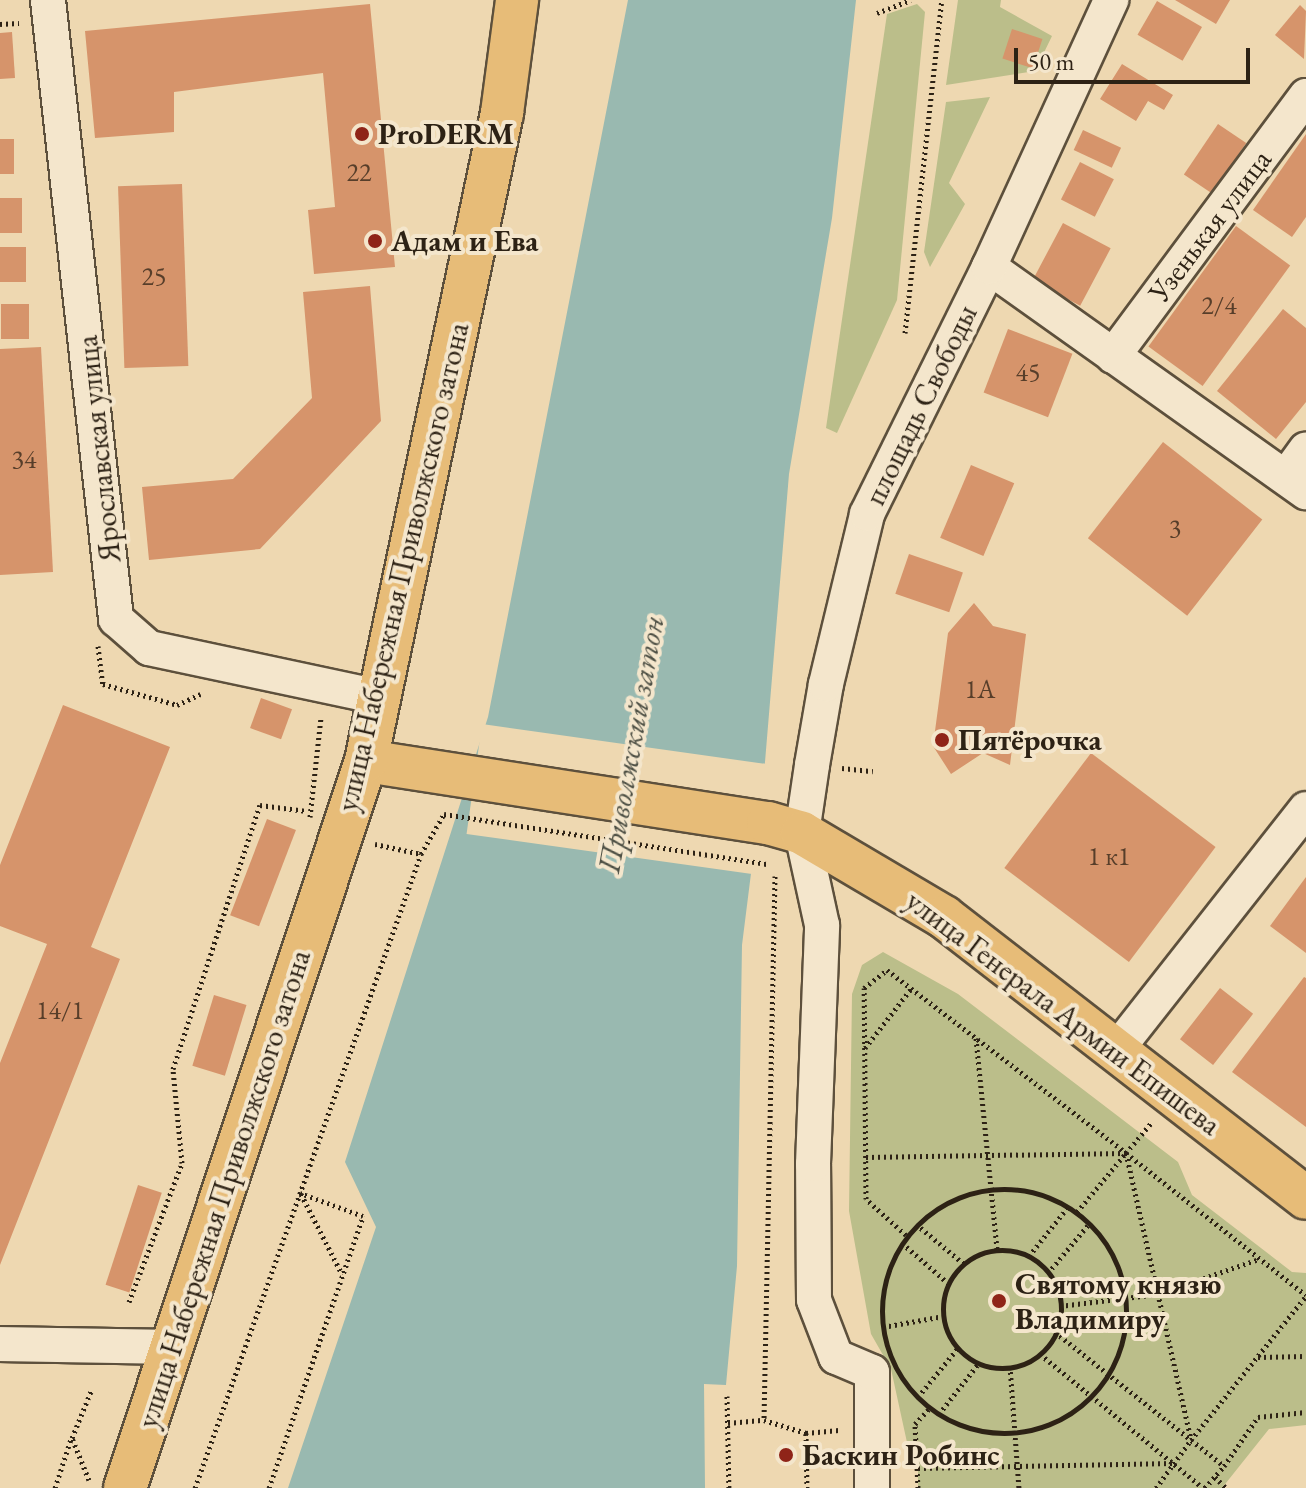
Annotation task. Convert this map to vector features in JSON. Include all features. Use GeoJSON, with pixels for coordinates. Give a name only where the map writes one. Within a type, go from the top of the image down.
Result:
{"type":"FeatureCollection","features":[{"type":"Feature","properties":{"kind":"main road","name":"улица Набережная Приволжского затона"},"geometry":{"type":"LineString","coordinates":[[125,1488],[366,761],[502,113],[517,0]]}},
{"type":"Feature","properties":{"kind":"main road"},"geometry":{"type":"LineString","coordinates":[[366,761],[785,828]]}},
{"type":"Feature","properties":{"kind":"main road","name":"улица Генерала Армии Епишева"},"geometry":{"type":"LineString","coordinates":[[785,828],[944,917],[1118,1048],[1306,1198]]}},
{"type":"Feature","properties":{"kind":"street","name":"Ярославская улица"},"geometry":{"type":"LineString","coordinates":[[48,0],[116,619],[149,648],[380,697]]}},
{"type":"Feature","properties":{"kind":"street","name":"площадь Свободы"},"geometry":{"type":"LineString","coordinates":[[785,828],[826,684],[867,514],[989,267],[1111,0]]}},
{"type":"Feature","properties":{"kind":"street","name":"Узенькая улица"},"geometry":{"type":"LineString","coordinates":[[1113,356],[1306,96]]}},
{"type":"Feature","properties":{"kind":"street"},"geometry":{"type":"LineString","coordinates":[[989,267],[1296,484],[1306,449]]}},
{"type":"Feature","properties":{"kind":"street"},"geometry":{"type":"LineString","coordinates":[[1118,1048],[1306,809]]}},
{"type":"Feature","properties":{"kind":"street"},"geometry":{"type":"LineString","coordinates":[[785,828],[822,925],[813,1164],[814,1300],[836,1357],[872,1372],[872,1488]]}},
{"type":"Feature","properties":{"kind":"street"},"geometry":{"type":"LineString","coordinates":[[0,1344],[173,1347]]}},
{"type":"Feature","properties":{"kind":"path"},"geometry":{"type":"LineString","coordinates":[[877,13],[911,0]]}},
{"type":"Feature","properties":{"kind":"path"},"geometry":{"type":"LineString","coordinates":[[905,333],[942,0]]}},
{"type":"Feature","properties":{"kind":"path"},"geometry":{"type":"LineString","coordinates":[[97,639],[103,684],[177,705],[215,687]]}},
{"type":"Feature","properties":{"kind":"path"},"geometry":{"type":"LineString","coordinates":[[323,706],[307,811],[318,831],[421,854]]}},
{"type":"Feature","properties":{"kind":"path"},"geometry":{"type":"LineString","coordinates":[[129,1302],[182,1163],[173,1069],[260,805],[307,811]]}},
{"type":"Feature","properties":{"kind":"path"},"geometry":{"type":"LineString","coordinates":[[195,1488],[421,854],[444,814],[776,865],[764,1420]]}},
{"type":"Feature","properties":{"kind":"path"},"geometry":{"type":"LineString","coordinates":[[906,1235],[866,1199],[864,988],[887,970],[1306,1296],[1156,1488]]}},
{"type":"Feature","properties":{"kind":"path"},"geometry":{"type":"LineString","coordinates":[[865,1049],[911,989]]}},
{"type":"Feature","properties":{"kind":"path"},"geometry":{"type":"LineString","coordinates":[[976,1038],[997,1250]]}},
{"type":"Feature","properties":{"kind":"path"},"geometry":{"type":"LineString","coordinates":[[866,1157],[1126,1153]]}},
{"type":"Feature","properties":{"kind":"path"},"geometry":{"type":"LineString","coordinates":[[1077,1212],[1126,1153]]}},
{"type":"Feature","properties":{"kind":"path"},"geometry":{"type":"LineString","coordinates":[[1126,1153],[1191,1440]]}},
{"type":"Feature","properties":{"kind":"path"},"geometry":{"type":"LineString","coordinates":[[991,1189],[1035,1193],[1068,1207],[1089,1224],[1115,1258],[1125,1298],[1121,1348],[1108,1375],[1092,1396],[1064,1418],[1014,1432],[960,1426],[929,1409],[901,1380],[883,1327],[881,1301],[891,1261],[906,1235],[944,1203],[991,1189]]}},
{"type":"Feature","properties":{"kind":"path"},"geometry":{"type":"LineString","coordinates":[[269,1488],[363,1216],[300,1193]]}},
{"type":"Feature","properties":{"kind":"path"},"geometry":{"type":"LineString","coordinates":[[300,1193],[342,1275]]}},
{"type":"Feature","properties":{"kind":"path"},"geometry":{"type":"LineString","coordinates":[[1029,1256],[1068,1207]]}},
{"type":"Feature","properties":{"kind":"path"},"geometry":{"type":"LineString","coordinates":[[916,1224],[964,1264]]}},
{"type":"Feature","properties":{"kind":"path"},"geometry":{"type":"LineString","coordinates":[[1048,1273],[1089,1224]]}},
{"type":"Feature","properties":{"kind":"path"},"geometry":{"type":"LineString","coordinates":[[902,1243],[948,1283]]}},
{"type":"Feature","properties":{"kind":"path"},"geometry":{"type":"LineString","coordinates":[[997,1250],[1029,1256],[1048,1273],[1060,1306],[1055,1332],[1040,1354],[1010,1366],[979,1363],[958,1348],[944,1316],[948,1283],[964,1264],[997,1250]]}},
{"type":"Feature","properties":{"kind":"path"},"geometry":{"type":"LineString","coordinates":[[1060,1306],[1158,1294],[1260,1259]]}},
{"type":"Feature","properties":{"kind":"path"},"geometry":{"type":"LineString","coordinates":[[883,1327],[944,1316]]}},
{"type":"Feature","properties":{"kind":"path"},"geometry":{"type":"LineString","coordinates":[[1055,1332],[1224,1466]]}},
{"type":"Feature","properties":{"kind":"path"},"geometry":{"type":"LineString","coordinates":[[918,1397],[958,1348]]}},
{"type":"Feature","properties":{"kind":"path"},"geometry":{"type":"LineString","coordinates":[[1040,1354],[1204,1488],[1224,1466],[1258,1417],[1306,1412]]}},
{"type":"Feature","properties":{"kind":"path"},"geometry":{"type":"LineString","coordinates":[[1257,1357],[1306,1356]]}},
{"type":"Feature","properties":{"kind":"path"},"geometry":{"type":"LineString","coordinates":[[939,1414],[979,1363]]}},
{"type":"Feature","properties":{"kind":"path"},"geometry":{"type":"LineString","coordinates":[[1010,1366],[1019,1488]]}},
{"type":"Feature","properties":{"kind":"path"},"geometry":{"type":"LineString","coordinates":[[55,1488],[92,1389]]}},
{"type":"Feature","properties":{"kind":"path"},"geometry":{"type":"LineString","coordinates":[[727,1396],[729,1488]]}},
{"type":"Feature","properties":{"kind":"path"},"geometry":{"type":"LineString","coordinates":[[918,1488],[915,1424],[929,1409]]}},
{"type":"Feature","properties":{"kind":"path"},"geometry":{"type":"LineString","coordinates":[[728,1423],[764,1420],[806,1433],[807,1488]]}},
{"type":"Feature","properties":{"kind":"path"},"geometry":{"type":"LineString","coordinates":[[72,1438],[92,1488]]}},
{"type":"Feature","properties":{"kind":"path"},"geometry":{"type":"LineString","coordinates":[[918,1468],[1174,1463]]}},
{"type":"Feature","properties":{"kind":"path"},"geometry":{"type":"LineString","coordinates":[[1215,1477],[1226,1488]]}},
{"type":"Feature","properties":{"kind":"green space"},"geometry":{"type":"Polygon","coordinates":[[[958,0],[1001,0],[1000,7],[1052,36],[1035,71],[946,85],[958,0]]]}},
{"type":"Feature","properties":{"kind":"green space"},"geometry":{"type":"Polygon","coordinates":[[[917,4],[925,12],[897,300],[837,433],[826,428],[887,14],[917,4]]]}},
{"type":"Feature","properties":{"kind":"green space"},"geometry":{"type":"Polygon","coordinates":[[[990,97],[949,183],[965,204],[930,267],[924,252],[946,102],[990,97]]]}},
{"type":"Feature","properties":{"kind":"green space"},"geometry":{"type":"Polygon","coordinates":[[[883,952],[958,994],[1178,1162],[1192,1195],[1292,1272],[1306,1273],[1306,1425],[1269,1429],[1222,1488],[918,1488],[918,1467],[908,1447],[891,1369],[871,1334],[849,1211],[852,994],[862,965],[883,952]]]}},
{"type":"Feature","properties":{"kind":"water","name":"Приволжский затон"},"geometry":{"type":"Polygon","coordinates":[[[628,0],[856,0],[832,218],[789,474],[765,762],[742,945],[737,1266],[726,1385],[704,1384],[705,1488],[288,1488],[376,1227],[345,1162],[488,717],[628,0]]]}},
{"type":"Feature","properties":{"kind":"pier"},"geometry":{"type":"Polygon","coordinates":[[[482,724],[769,764],[754,874],[467,834],[482,724]]]}},
{"type":"Feature","properties":{"kind":"building"},"geometry":{"type":"Polygon","coordinates":[[[1175,0],[1230,0],[1216,24],[1175,0]]]}},
{"type":"Feature","properties":{"kind":"building"},"geometry":{"type":"Polygon","coordinates":[[[1157,1],[1202,27],[1183,61],[1138,35],[1157,1]]]}},
{"type":"Feature","properties":{"kind":"building"},"geometry":{"type":"Polygon","coordinates":[[[370,4],[395,267],[314,274],[308,210],[335,207],[323,73],[174,92],[174,132],[95,138],[85,31],[370,4]]]}},
{"type":"Feature","properties":{"kind":"building"},"geometry":{"type":"Polygon","coordinates":[[[1300,5],[1306,11],[1304,59],[1275,35],[1300,5]]]}},
{"type":"Feature","properties":{"kind":"building"},"geometry":{"type":"Polygon","coordinates":[[[1012,29],[1042,39],[1033,68],[1002,58],[1012,29]]]}},
{"type":"Feature","properties":{"kind":"building"},"geometry":{"type":"Polygon","coordinates":[[[12,32],[15,78],[0,79],[0,33],[12,32]]]}},
{"type":"Feature","properties":{"kind":"building"},"geometry":{"type":"Polygon","coordinates":[[[1122,64],[1173,95],[1164,110],[1148,101],[1136,121],[1100,99],[1122,64]]]}},
{"type":"Feature","properties":{"kind":"building"},"geometry":{"type":"Polygon","coordinates":[[[1218,124],[1246,143],[1212,194],[1184,175],[1218,124]]]}},
{"type":"Feature","properties":{"kind":"building"},"geometry":{"type":"Polygon","coordinates":[[[1083,130],[1121,148],[1112,168],[1074,150],[1083,130]]]}},
{"type":"Feature","properties":{"kind":"building"},"geometry":{"type":"Polygon","coordinates":[[[1306,134],[1306,217],[1292,237],[1253,210],[1306,134]]]}},
{"type":"Feature","properties":{"kind":"building"},"geometry":{"type":"Polygon","coordinates":[[[0,139],[14,139],[14,174],[0,174],[0,139]]]}},
{"type":"Feature","properties":{"kind":"building"},"geometry":{"type":"Polygon","coordinates":[[[1080,162],[1114,179],[1095,217],[1061,199],[1080,162]]]}},
{"type":"Feature","properties":{"kind":"building"},"geometry":{"type":"Polygon","coordinates":[[[182,184],[188,366],[124,368],[118,186],[182,184]]]}},
{"type":"Feature","properties":{"kind":"building"},"geometry":{"type":"Polygon","coordinates":[[[0,198],[22,198],[22,233],[0,233],[0,198]]]}},
{"type":"Feature","properties":{"kind":"building"},"geometry":{"type":"Polygon","coordinates":[[[1063,223],[1111,248],[1080,306],[1032,280],[1063,223]]]}},
{"type":"Feature","properties":{"kind":"building"},"geometry":{"type":"Polygon","coordinates":[[[1236,226],[1290,265],[1203,386],[1148,347],[1236,226]]]}},
{"type":"Feature","properties":{"kind":"building"},"geometry":{"type":"Polygon","coordinates":[[[0,247],[26,247],[26,282],[0,282],[0,247]]]}},
{"type":"Feature","properties":{"kind":"building"},"geometry":{"type":"Polygon","coordinates":[[[370,286],[381,421],[260,549],[149,560],[142,487],[233,479],[312,398],[303,292],[370,286]]]}},
{"type":"Feature","properties":{"kind":"building"},"geometry":{"type":"Polygon","coordinates":[[[1,304],[29,304],[29,339],[1,339],[1,304]]]}},
{"type":"Feature","properties":{"kind":"building"},"geometry":{"type":"Polygon","coordinates":[[[1283,309],[1306,328],[1306,402],[1276,439],[1217,391],[1283,309]]]}},
{"type":"Feature","properties":{"kind":"building"},"geometry":{"type":"Polygon","coordinates":[[[1008,329],[1072,354],[1048,417],[984,392],[1008,329]]]}},
{"type":"Feature","properties":{"kind":"building"},"geometry":{"type":"Polygon","coordinates":[[[41,347],[53,572],[0,575],[0,349],[41,347]]]}},
{"type":"Feature","properties":{"kind":"building"},"geometry":{"type":"Polygon","coordinates":[[[1163,442],[1262,520],[1187,616],[1088,538],[1163,442]]]}},
{"type":"Feature","properties":{"kind":"building"},"geometry":{"type":"Polygon","coordinates":[[[971,465],[1014,483],[983,556],[940,538],[971,465]]]}},
{"type":"Feature","properties":{"kind":"building"},"geometry":{"type":"Polygon","coordinates":[[[909,554],[963,573],[949,612],[895,594],[909,554]]]}},
{"type":"Feature","properties":{"kind":"building"},"geometry":{"type":"Polygon","coordinates":[[[974,603],[993,626],[1026,634],[1010,765],[983,753],[951,774],[933,746],[948,633],[974,603]]]}},
{"type":"Feature","properties":{"kind":"building"},"geometry":{"type":"Polygon","coordinates":[[[261,698],[292,709],[281,739],[250,728],[261,698]]]}},
{"type":"Feature","properties":{"kind":"building"},"geometry":{"type":"Polygon","coordinates":[[[63,705],[170,747],[91,947],[120,959],[0,1265],[0,1063],[47,944],[0,926],[0,865],[63,705]]]}},
{"type":"Feature","properties":{"kind":"building"},"geometry":{"type":"Polygon","coordinates":[[[1091,753],[1216,847],[1129,962],[1004,868],[1091,753]]]}},
{"type":"Feature","properties":{"kind":"building"},"geometry":{"type":"Polygon","coordinates":[[[267,819],[296,830],[259,926],[230,915],[267,819]]]}},
{"type":"Feature","properties":{"kind":"building"},"geometry":{"type":"Polygon","coordinates":[[[1306,877],[1306,953],[1270,926],[1306,877]]]}},
{"type":"Feature","properties":{"kind":"building"},"geometry":{"type":"Polygon","coordinates":[[[1306,978],[1306,1127],[1232,1072],[1306,978]]]}},
{"type":"Feature","properties":{"kind":"building"},"geometry":{"type":"Polygon","coordinates":[[[1220,988],[1253,1014],[1213,1065],[1180,1039],[1220,988]]]}},
{"type":"Feature","properties":{"kind":"building"},"geometry":{"type":"Polygon","coordinates":[[[214,995],[247,1005],[225,1076],[192,1066],[214,995]]]}},
{"type":"Feature","properties":{"kind":"building"},"geometry":{"type":"Polygon","coordinates":[[[138,1185],[162,1193],[129,1293],[106,1285],[138,1185]]]}},
{"type":"Feature","properties":{"kind":"place","name":"ProDERM"},"geometry":{"type":"Point","coordinates":[362,134]}},
{"type":"Feature","properties":{"kind":"place","name":"Адам и Ева"},"geometry":{"type":"Point","coordinates":[375,241]}},
{"type":"Feature","properties":{"kind":"place","name":"Пятёрочка"},"geometry":{"type":"Point","coordinates":[942,740]}},
{"type":"Feature","properties":{"kind":"place","name":"Святому князю Владимиру"},"geometry":{"type":"Point","coordinates":[999,1301]}},
{"type":"Feature","properties":{"kind":"place","name":"Баскин Робинс"},"geometry":{"type":"Point","coordinates":[786,1455]}}]}
